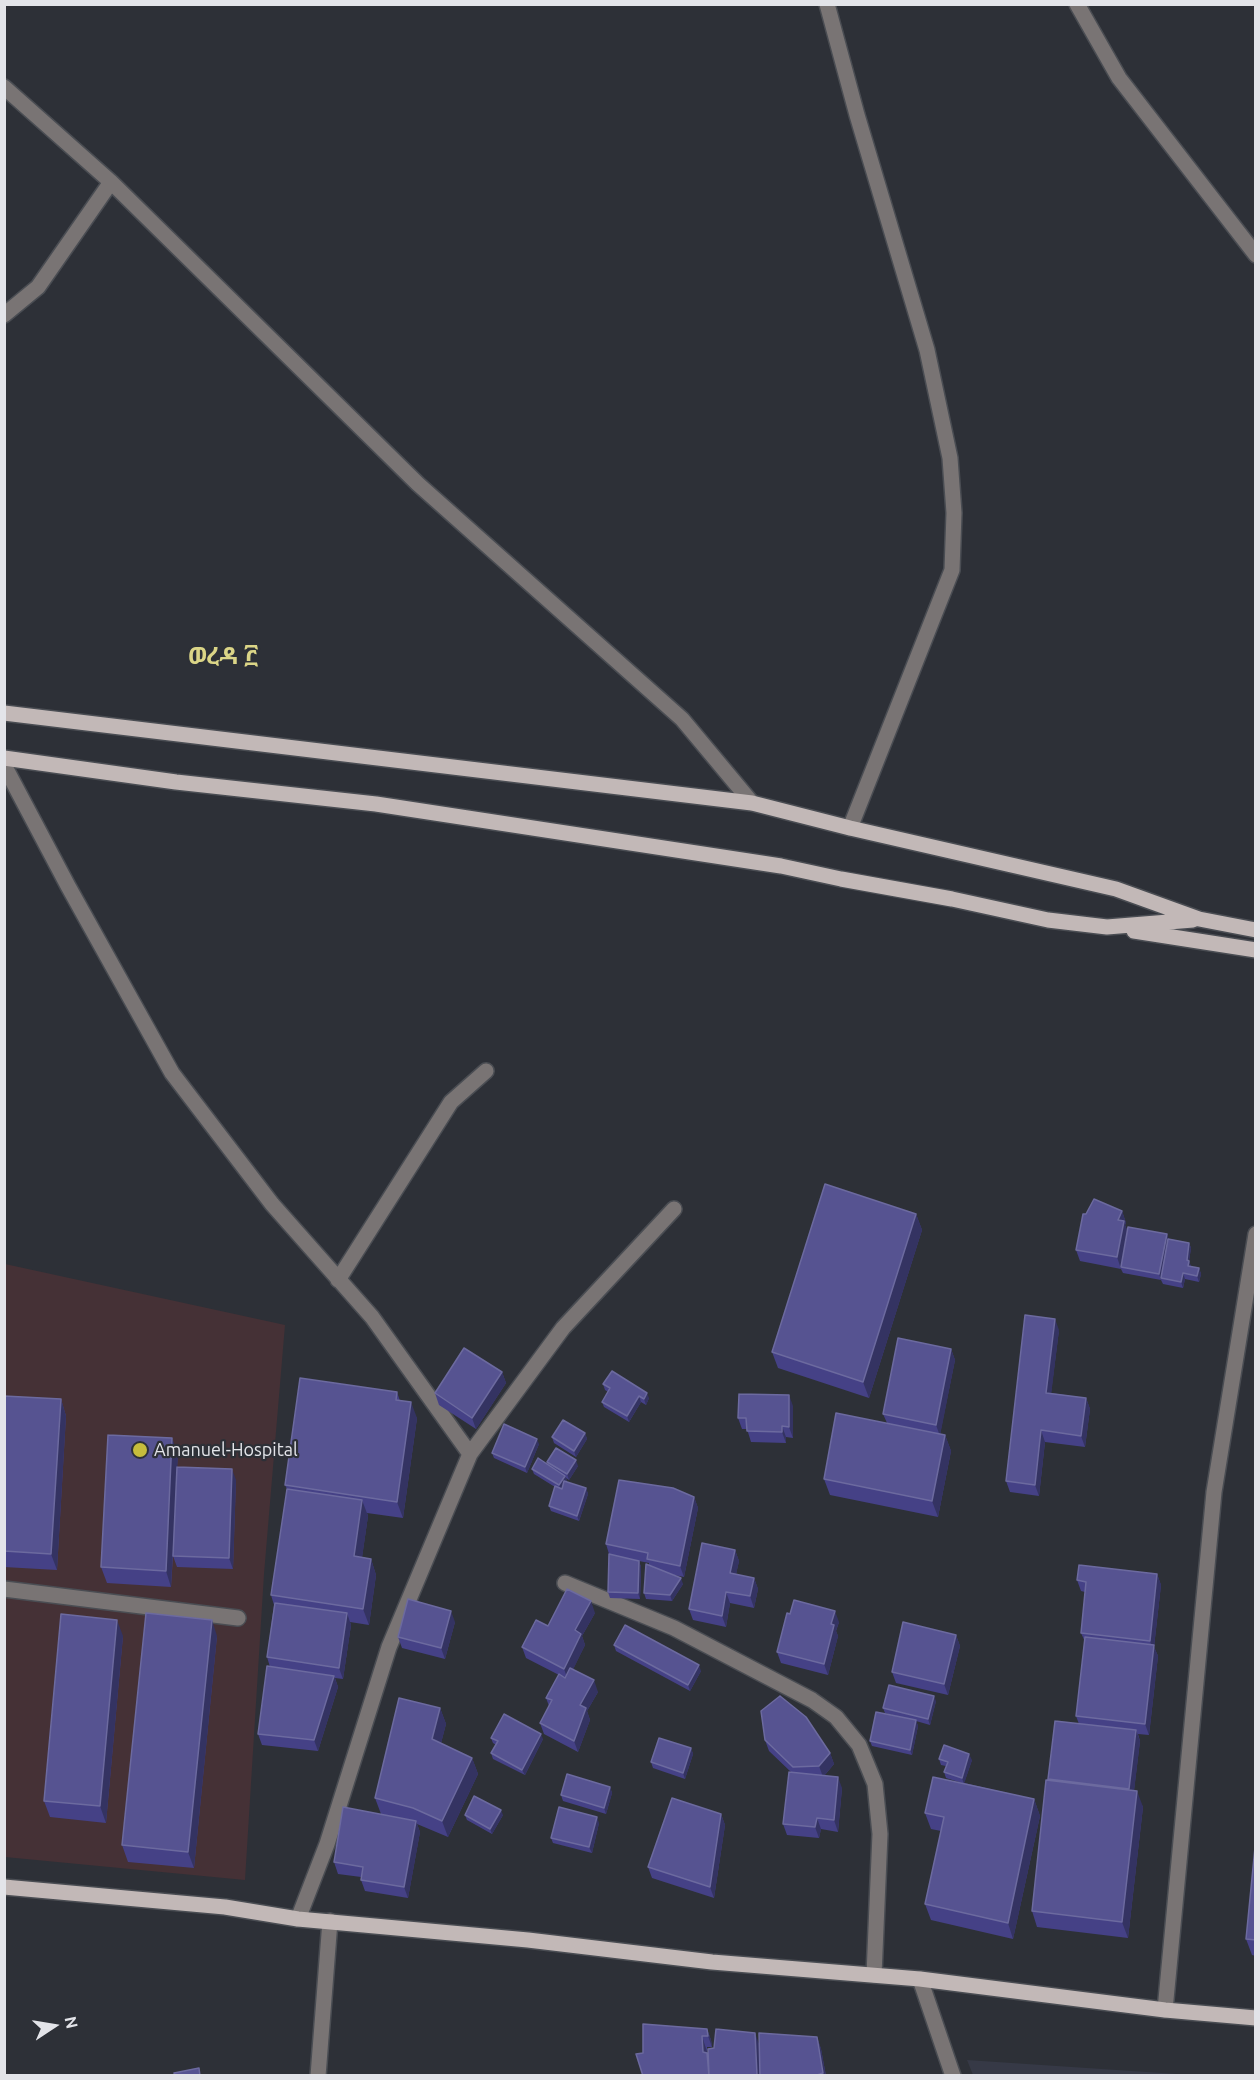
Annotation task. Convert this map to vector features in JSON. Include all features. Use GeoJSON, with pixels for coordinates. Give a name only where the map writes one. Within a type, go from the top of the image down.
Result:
{"type":"FeatureCollection","features":[{"type":"Feature","properties":{"kind":"main road"},"geometry":{"type":"LineString","coordinates":[[4,713],[752,803],[1116,889],[1199,920],[1256,930]]}},
{"type":"Feature","properties":{"kind":"main road"},"geometry":{"type":"LineString","coordinates":[[4,758],[176,782],[376,804],[781,866],[1048,920],[1256,950]]}},
{"type":"Feature","properties":{"kind":"main road"},"geometry":{"type":"LineString","coordinates":[[1107,927],[1199,920]]}},
{"type":"Feature","properties":{"kind":"main road"},"geometry":{"type":"LineString","coordinates":[[4,1887],[225,1907],[298,1919],[528,1940],[712,1962],[920,1979],[1165,2010],[1256,2018]]}},
{"type":"Feature","properties":{"kind":"street"},"geometry":{"type":"LineString","coordinates":[[827,4],[857,115],[927,350],[950,458],[954,513],[952,570],[850,828]]}},
{"type":"Feature","properties":{"kind":"street"},"geometry":{"type":"LineString","coordinates":[[1077,4],[1119,78],[1256,255]]}},
{"type":"Feature","properties":{"kind":"street"},"geometry":{"type":"LineString","coordinates":[[4,87],[111,182],[418,484],[682,719],[752,803]]}},
{"type":"Feature","properties":{"kind":"street"},"geometry":{"type":"LineString","coordinates":[[4,315],[38,287],[111,182]]}},
{"type":"Feature","properties":{"kind":"street"},"geometry":{"type":"LineString","coordinates":[[4,765],[172,1073],[272,1204],[372,1317],[470,1454]]}},
{"type":"Feature","properties":{"kind":"street"},"geometry":{"type":"LineString","coordinates":[[338,1280],[451,1102],[486,1071]]}},
{"type":"Feature","properties":{"kind":"street"},"geometry":{"type":"LineString","coordinates":[[298,1919],[327,1844],[389,1647],[470,1454],[563,1328],[674,1209]]}},
{"type":"Feature","properties":{"kind":"street"},"geometry":{"type":"LineString","coordinates":[[1165,2010],[1214,1492],[1256,1234]]}},
{"type":"Feature","properties":{"kind":"street"},"geometry":{"type":"LineString","coordinates":[[565,1583],[674,1628],[812,1700],[836,1718],[859,1745],[875,1784],[880,1834],[874,1975]]}},
{"type":"Feature","properties":{"kind":"street"},"geometry":{"type":"LineString","coordinates":[[4,1589],[238,1618]]}},
{"type":"Feature","properties":{"kind":"street"},"geometry":{"type":"LineString","coordinates":[[318,2076],[330,1921]]}},
{"type":"Feature","properties":{"kind":"street"},"geometry":{"type":"LineString","coordinates":[[920,1979],[953,2076]]}},
{"type":"Feature","properties":{"kind":"shaded area","name":"Amanuel-Hospital"},"geometry":{"type":"Polygon","coordinates":[[[5,1264],[285,1325],[264,1574],[245,1880],[5,1857],[5,1264]]]}},
{"type":"Feature","properties":{"kind":"shaded area"},"geometry":{"type":"Polygon","coordinates":[[[967,2060],[1192,2075],[973,2075],[967,2060]]]}},
{"type":"Feature","properties":{"kind":"building"},"geometry":{"type":"Polygon","coordinates":[[[825,1184],[916,1214],[863,1382],[772,1352],[825,1184]]]}},
{"type":"Feature","properties":{"kind":"building"},"geometry":{"type":"Polygon","coordinates":[[[1094,1199],[1122,1211],[1118,1220],[1124,1221],[1117,1257],[1076,1250],[1083,1214],[1086,1214],[1094,1199]]]}},
{"type":"Feature","properties":{"kind":"building"},"geometry":{"type":"Polygon","coordinates":[[[1128,1227],[1167,1234],[1159,1274],[1121,1267],[1128,1227]]]}},
{"type":"Feature","properties":{"kind":"building"},"geometry":{"type":"Polygon","coordinates":[[[1168,1239],[1189,1243],[1188,1266],[1199,1268],[1197,1276],[1183,1273],[1181,1282],[1161,1278],[1168,1239]]]}},
{"type":"Feature","properties":{"kind":"building"},"geometry":{"type":"Polygon","coordinates":[[[1025,1315],[1055,1319],[1046,1393],[1086,1398],[1081,1436],[1041,1430],[1035,1485],[1006,1481],[1025,1315]]]}},
{"type":"Feature","properties":{"kind":"building"},"geometry":{"type":"Polygon","coordinates":[[[898,1338],[951,1349],[936,1425],[883,1414],[898,1338]]]}},
{"type":"Feature","properties":{"kind":"building"},"geometry":{"type":"Polygon","coordinates":[[[464,1348],[502,1372],[472,1418],[435,1393],[464,1348]]]}},
{"type":"Feature","properties":{"kind":"building"},"geometry":{"type":"Polygon","coordinates":[[[612,1371],[647,1393],[644,1399],[639,1396],[627,1416],[602,1402],[610,1388],[603,1384],[612,1371]]]}},
{"type":"Feature","properties":{"kind":"building"},"geometry":{"type":"Polygon","coordinates":[[[300,1378],[397,1392],[396,1400],[411,1402],[397,1502],[285,1485],[300,1378]]]}},
{"type":"Feature","properties":{"kind":"building"},"geometry":{"type":"Polygon","coordinates":[[[739,1394],[789,1395],[789,1427],[782,1426],[782,1432],[747,1431],[746,1418],[738,1418],[739,1394]]]}},
{"type":"Feature","properties":{"kind":"building"},"geometry":{"type":"Polygon","coordinates":[[[4,1396],[61,1399],[51,1554],[4,1551],[4,1396]]]}},
{"type":"Feature","properties":{"kind":"building"},"geometry":{"type":"Polygon","coordinates":[[[836,1413],[945,1435],[932,1501],[824,1479],[836,1413]]]}},
{"type":"Feature","properties":{"kind":"building"},"geometry":{"type":"Polygon","coordinates":[[[563,1420],[585,1433],[574,1451],[552,1437],[563,1420]]]}},
{"type":"Feature","properties":{"kind":"building"},"geometry":{"type":"Polygon","coordinates":[[[504,1424],[537,1439],[525,1467],[492,1453],[504,1424]]]}},
{"type":"Feature","properties":{"kind":"building"},"geometry":{"type":"Polygon","coordinates":[[[108,1435],[172,1438],[166,1571],[101,1567],[108,1435]]]}},
{"type":"Feature","properties":{"kind":"building"},"geometry":{"type":"Polygon","coordinates":[[[556,1448],[576,1460],[567,1474],[547,1462],[556,1448]]]}},
{"type":"Feature","properties":{"kind":"building"},"geometry":{"type":"Polygon","coordinates":[[[538,1458],[565,1476],[559,1485],[532,1469],[538,1458]]]}},
{"type":"Feature","properties":{"kind":"building"},"geometry":{"type":"Polygon","coordinates":[[[177,1467],[232,1469],[229,1558],[173,1556],[177,1467]]]}},
{"type":"Feature","properties":{"kind":"building"},"geometry":{"type":"Polygon","coordinates":[[[619,1480],[673,1488],[694,1497],[680,1566],[647,1559],[648,1553],[606,1544],[619,1480]]]}},
{"type":"Feature","properties":{"kind":"building"},"geometry":{"type":"Polygon","coordinates":[[[564,1481],[586,1488],[577,1516],[549,1506],[555,1486],[562,1489],[564,1481]]]}},
{"type":"Feature","properties":{"kind":"building"},"geometry":{"type":"Polygon","coordinates":[[[287,1489],[362,1500],[354,1556],[371,1559],[363,1609],[271,1595],[287,1489]]]}},
{"type":"Feature","properties":{"kind":"building"},"geometry":{"type":"Polygon","coordinates":[[[702,1543],[735,1550],[730,1573],[754,1578],[750,1596],[726,1592],[722,1616],[689,1609],[702,1543]]]}},
{"type":"Feature","properties":{"kind":"building"},"geometry":{"type":"Polygon","coordinates":[[[609,1554],[639,1561],[638,1593],[608,1592],[609,1554]]]}},
{"type":"Feature","properties":{"kind":"building"},"geometry":{"type":"Polygon","coordinates":[[[646,1564],[681,1578],[670,1595],[644,1593],[646,1564]]]}},
{"type":"Feature","properties":{"kind":"building"},"geometry":{"type":"Polygon","coordinates":[[[1079,1565],[1157,1574],[1150,1641],[1081,1633],[1086,1582],[1077,1580],[1079,1565]]]}},
{"type":"Feature","properties":{"kind":"building"},"geometry":{"type":"Polygon","coordinates":[[[567,1589],[591,1601],[575,1630],[581,1634],[564,1669],[522,1647],[536,1620],[548,1626],[567,1589]]]}},
{"type":"Feature","properties":{"kind":"building"},"geometry":{"type":"Polygon","coordinates":[[[408,1599],[451,1611],[441,1648],[398,1637],[408,1599]]]}},
{"type":"Feature","properties":{"kind":"building"},"geometry":{"type":"Polygon","coordinates":[[[794,1600],[835,1611],[831,1624],[834,1625],[824,1664],[777,1652],[787,1613],[790,1614],[794,1600]]]}},
{"type":"Feature","properties":{"kind":"building"},"geometry":{"type":"Polygon","coordinates":[[[275,1603],[347,1613],[339,1668],[267,1657],[275,1603]]]}},
{"type":"Feature","properties":{"kind":"building"},"geometry":{"type":"Polygon","coordinates":[[[146,1613],[212,1620],[188,1852],[122,1845],[146,1613]]]}},
{"type":"Feature","properties":{"kind":"building"},"geometry":{"type":"Polygon","coordinates":[[[61,1614],[117,1620],[100,1806],[44,1801],[61,1614]]]}},
{"type":"Feature","properties":{"kind":"building"},"geometry":{"type":"Polygon","coordinates":[[[903,1622],[956,1635],[944,1684],[892,1672],[903,1622]]]}},
{"type":"Feature","properties":{"kind":"building"},"geometry":{"type":"Polygon","coordinates":[[[625,1625],[699,1665],[688,1685],[614,1645],[625,1625]]]}},
{"type":"Feature","properties":{"kind":"building"},"geometry":{"type":"Polygon","coordinates":[[[1085,1637],[1154,1645],[1145,1724],[1076,1716],[1085,1637]]]}},
{"type":"Feature","properties":{"kind":"building"},"geometry":{"type":"Polygon","coordinates":[[[267,1666],[334,1676],[314,1740],[258,1734],[267,1666]]]}},
{"type":"Feature","properties":{"kind":"building"},"geometry":{"type":"Polygon","coordinates":[[[570,1668],[594,1680],[580,1705],[586,1708],[574,1741],[540,1723],[552,1700],[546,1698],[559,1674],[565,1678],[570,1668]]]}},
{"type":"Feature","properties":{"kind":"building"},"geometry":{"type":"Polygon","coordinates":[[[889,1685],[934,1696],[928,1719],[883,1708],[889,1685]]]}},
{"type":"Feature","properties":{"kind":"building"},"geometry":{"type":"Polygon","coordinates":[[[780,1696],[806,1717],[830,1753],[819,1766],[793,1767],[765,1740],[761,1711],[780,1696]]]}},
{"type":"Feature","properties":{"kind":"building"},"geometry":{"type":"Polygon","coordinates":[[[399,1698],[440,1708],[432,1739],[472,1758],[442,1821],[413,1808],[375,1798],[399,1698]]]}},
{"type":"Feature","properties":{"kind":"building"},"geometry":{"type":"Polygon","coordinates":[[[876,1712],[916,1720],[910,1750],[870,1741],[876,1712]]]}},
{"type":"Feature","properties":{"kind":"building"},"geometry":{"type":"Polygon","coordinates":[[[504,1714],[541,1734],[522,1770],[491,1753],[498,1741],[491,1738],[504,1714]]]}},
{"type":"Feature","properties":{"kind":"building"},"geometry":{"type":"Polygon","coordinates":[[[1055,1721],[1136,1730],[1129,1789],[1048,1779],[1055,1721]]]}},
{"type":"Feature","properties":{"kind":"building"},"geometry":{"type":"Polygon","coordinates":[[[659,1738],[691,1748],[683,1773],[651,1762],[659,1738]]]}},
{"type":"Feature","properties":{"kind":"building"},"geometry":{"type":"Polygon","coordinates":[[[944,1745],[969,1754],[962,1778],[944,1772],[948,1762],[939,1759],[944,1745]]]}},
{"type":"Feature","properties":{"kind":"building"},"geometry":{"type":"Polygon","coordinates":[[[789,1772],[838,1777],[834,1820],[817,1818],[815,1827],[783,1824],[789,1772]]]}},
{"type":"Feature","properties":{"kind":"building"},"geometry":{"type":"Polygon","coordinates":[[[567,1774],[610,1787],[604,1808],[561,1795],[567,1774]]]}},
{"type":"Feature","properties":{"kind":"building"},"geometry":{"type":"Polygon","coordinates":[[[933,1777],[1034,1799],[1008,1923],[925,1904],[944,1817],[925,1813],[933,1777]]]}},
{"type":"Feature","properties":{"kind":"building"},"geometry":{"type":"Polygon","coordinates":[[[1046,1780],[1137,1791],[1122,1922],[1032,1911],[1046,1780]]]}},
{"type":"Feature","properties":{"kind":"building"},"geometry":{"type":"Polygon","coordinates":[[[474,1796],[501,1810],[490,1829],[465,1815],[474,1796]]]}},
{"type":"Feature","properties":{"kind":"building"},"geometry":{"type":"Polygon","coordinates":[[[672,1798],[721,1814],[710,1887],[648,1867],[672,1798]]]}},
{"type":"Feature","properties":{"kind":"building"},"geometry":{"type":"Polygon","coordinates":[[[343,1807],[416,1821],[404,1887],[361,1880],[363,1867],[334,1862],[343,1807]]]}},
{"type":"Feature","properties":{"kind":"building"},"geometry":{"type":"Polygon","coordinates":[[[559,1807],[597,1817],[589,1847],[551,1838],[559,1807]]]}},
{"type":"Feature","properties":{"kind":"building"},"geometry":{"type":"Polygon","coordinates":[[[1256,1837],[1256,1940],[1246,1939],[1256,1837]]]}},
{"type":"Feature","properties":{"kind":"building"},"geometry":{"type":"Polygon","coordinates":[[[643,2024],[707,2029],[708,2036],[702,2036],[703,2052],[707,2053],[709,2076],[643,2076],[636,2054],[643,2053],[643,2024]]]}},
{"type":"Feature","properties":{"kind":"building"},"geometry":{"type":"Polygon","coordinates":[[[716,2029],[755,2033],[757,2075],[709,2076],[708,2049],[714,2048],[716,2029]]]}},
{"type":"Feature","properties":{"kind":"building"},"geometry":{"type":"Polygon","coordinates":[[[759,2033],[817,2037],[823,2073],[814,2076],[760,2076],[759,2033]]]}},
{"type":"Feature","properties":{"kind":"building"},"geometry":{"type":"Polygon","coordinates":[[[199,2068],[200,2076],[175,2076],[174,2073],[199,2068]]]}},
{"type":"Feature","properties":{"kind":"place","name":"Amanuel-Hospital"},"geometry":{"type":"Point","coordinates":[140,1450]}},
{"type":"Feature","properties":{"kind":"district","name":"ወረዳ ፫"},"geometry":{"type":"Point","coordinates":[223,656]}}]}
